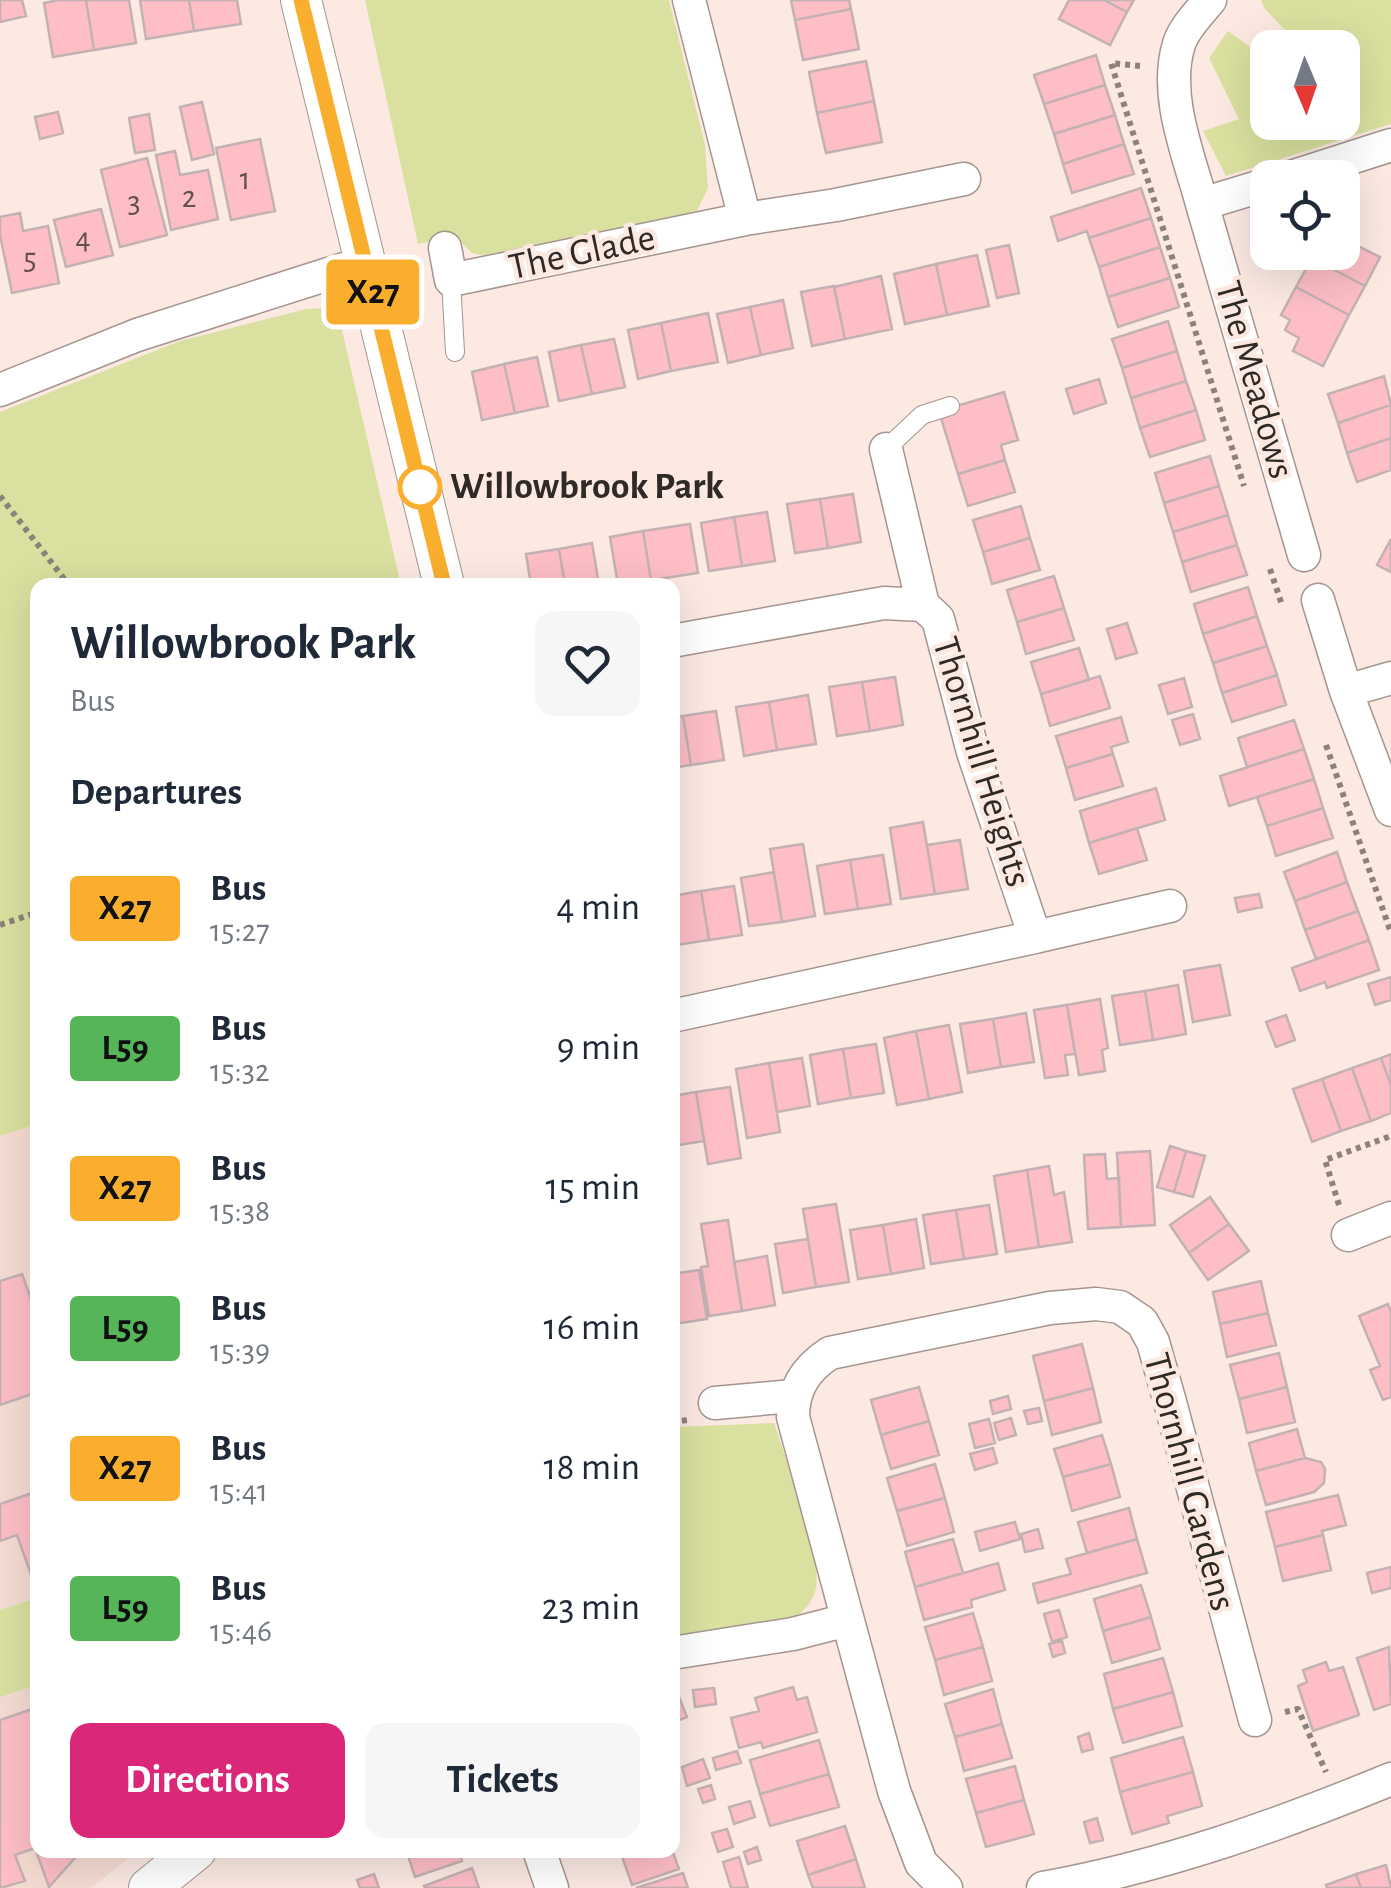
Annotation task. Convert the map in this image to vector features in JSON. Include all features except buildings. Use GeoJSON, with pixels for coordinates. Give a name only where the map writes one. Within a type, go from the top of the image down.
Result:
{"type":"FeatureCollection","features":[{"type":"Feature","properties":{"kind":"street"},"geometry":{"type":"LineString","coordinates":[[301,0],[442,578]]}},
{"type":"Feature","properties":{"kind":"street"},"geometry":{"type":"LineString","coordinates":[[688,0],[745,219]]}},
{"type":"Feature","properties":{"kind":"street","name":"The Meadows"},"geometry":{"type":"LineString","coordinates":[[1210,0],[1179,44],[1176,98],[1181,130],[1304,556]]}},
{"type":"Feature","properties":{"kind":"street"},"geometry":{"type":"LineString","coordinates":[[1344,160],[1391,145]]}},
{"type":"Feature","properties":{"kind":"street","name":"The Glade"},"geometry":{"type":"LineString","coordinates":[[448,264],[836,205],[964,178]]}},
{"type":"Feature","properties":{"kind":"street"},"geometry":{"type":"LineString","coordinates":[[1202,204],[1250,189]]}},
{"type":"Feature","properties":{"kind":"street"},"geometry":{"type":"LineString","coordinates":[[0,390],[136,336],[366,262]]}},
{"type":"Feature","properties":{"kind":"street"},"geometry":{"type":"LineString","coordinates":[[886,449],[923,605]]}},
{"type":"Feature","properties":{"kind":"street"},"geometry":{"type":"LineString","coordinates":[[1318,600],[1346,691],[1391,810]]}},
{"type":"Feature","properties":{"kind":"street","name":"Thornhill Heights"},"geometry":{"type":"LineString","coordinates":[[680,640],[884,603],[923,605],[938,619],[973,752],[1035,937]]}},
{"type":"Feature","properties":{"kind":"street"},"geometry":{"type":"LineString","coordinates":[[1346,691],[1391,678]]}},
{"type":"Feature","properties":{"kind":"street","name":"Thornhill Heights"},"geometry":{"type":"LineString","coordinates":[[680,1014],[1170,906]]}},
{"type":"Feature","properties":{"kind":"street"},"geometry":{"type":"LineString","coordinates":[[1348,1235],[1391,1218]]}},
{"type":"Feature","properties":{"kind":"street","name":"Thornhill Gardens"},"geometry":{"type":"LineString","coordinates":[[793,1396],[814,1363],[830,1353],[884,1341],[1050,1308],[1096,1304],[1120,1307],[1142,1322],[1170,1402],[1254,1720]]}},
{"type":"Feature","properties":{"kind":"street"},"geometry":{"type":"LineString","coordinates":[[716,1404],[793,1396],[793,1418],[912,1842],[921,1863],[946,1888]]}},
{"type":"Feature","properties":{"kind":"street"},"geometry":{"type":"LineString","coordinates":[[680,1652],[793,1634],[847,1620]]}},
{"type":"Feature","properties":{"kind":"street"},"geometry":{"type":"LineString","coordinates":[[1043,1888],[1196,1852],[1391,1780]]}},
{"type":"Feature","properties":{"kind":"street"},"geometry":{"type":"LineString","coordinates":[[149,1888],[186,1858]]}},
{"type":"Feature","properties":{"kind":"street"},"geometry":{"type":"LineString","coordinates":[[542,1858],[552,1888]]}},
{"type":"Feature","properties":{"kind":"lane"},"geometry":{"type":"LineString","coordinates":[[448,264],[455,352]]}},
{"type":"Feature","properties":{"kind":"lane"},"geometry":{"type":"LineString","coordinates":[[886,449],[922,416],[950,406]]}},
{"type":"Feature","properties":{"kind":"path"},"geometry":{"type":"LineString","coordinates":[[0,496],[64,578]]}},
{"type":"Feature","properties":{"kind":"path"},"geometry":{"type":"LineString","coordinates":[[0,925],[30,915]]}},
{"type":"Feature","properties":{"kind":"path"},"geometry":{"type":"LineString","coordinates":[[1348,1235],[1325,1160],[1391,1136]]}},
{"type":"Feature","properties":{"kind":"path"},"geometry":{"type":"LineString","coordinates":[[1254,1720],[1298,1709],[1326,1773],[1337,1768]]}},
{"type":"Feature","properties":{"kind":"shaded area"},"geometry":{"type":"Polygon","coordinates":[[[30,1126],[30,1858],[129,1858],[91,1888],[0,1888],[0,1136],[30,1126]]]}},
{"type":"Feature","properties":{"kind":"green space"},"geometry":{"type":"Polygon","coordinates":[[[365,0],[669,0],[705,145],[708,188],[696,213],[490,257],[472,253],[455,236],[418,244],[365,0]]]}},
{"type":"Feature","properties":{"kind":"green space"},"geometry":{"type":"Polygon","coordinates":[[[1261,0],[1391,0],[1391,124],[1360,134],[1360,30],[1285,30],[1261,0]]]}},
{"type":"Feature","properties":{"kind":"green space"},"geometry":{"type":"Polygon","coordinates":[[[1228,31],[1250,47],[1250,140],[1340,140],[1277,160],[1250,160],[1250,168],[1226,176],[1203,131],[1239,119],[1209,58],[1228,31]]]}},
{"type":"Feature","properties":{"kind":"green space"},"geometry":{"type":"Polygon","coordinates":[[[324,308],[338,313],[399,578],[30,578],[30,1126],[0,1136],[0,412],[180,341],[306,309],[324,308]]]}},
{"type":"Feature","properties":{"kind":"green space"},"geometry":{"type":"Polygon","coordinates":[[[774,1423],[801,1507],[816,1574],[812,1599],[787,1622],[680,1635],[680,1427],[774,1423]]]}},
{"type":"Feature","properties":{"kind":"green space"},"geometry":{"type":"Polygon","coordinates":[[[30,1600],[30,1687],[0,1697],[0,1610],[30,1600]]]}},
{"type":"Feature","properties":{"kind":"bus line","name":"X27"},"geometry":{"type":"LineString","coordinates":[[301,0],[442,578]]}},
{"type":"Feature","properties":{"kind":"place","name":"Willowbrook Park"},"geometry":{"type":"Point","coordinates":[420,487]}}]}
